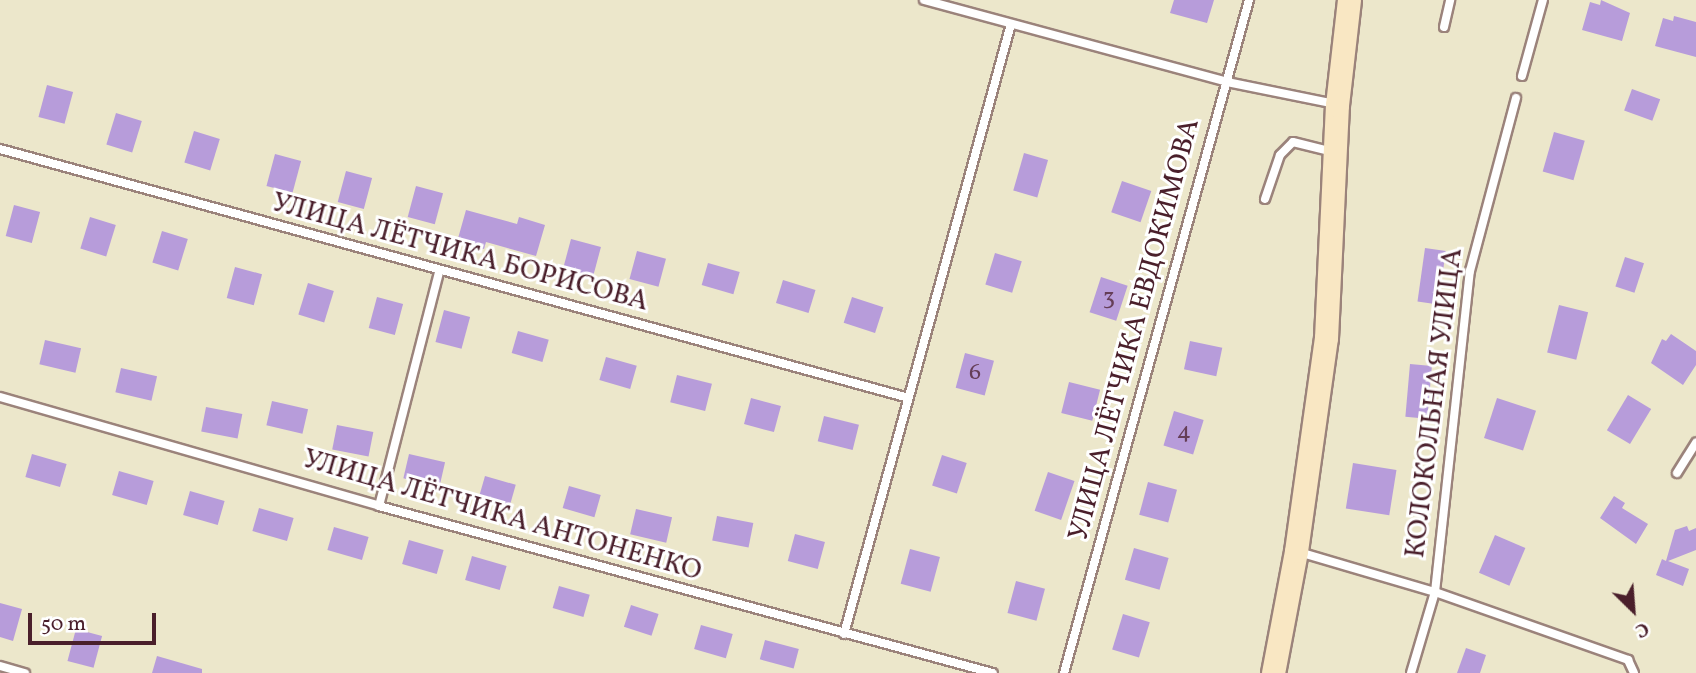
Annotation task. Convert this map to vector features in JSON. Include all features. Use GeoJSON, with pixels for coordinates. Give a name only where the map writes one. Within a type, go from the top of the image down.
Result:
{"type":"FeatureCollection","features":[{"type":"Feature","properties":{"kind":"street"},"geometry":{"type":"LineString","coordinates":[[1273,673],[1296,551],[1326,338],[1337,105],[1349,0]]}},
{"type":"Feature","properties":{"kind":"lane"},"geometry":{"type":"LineString","coordinates":[[925,0],[1227,82],[1337,105]]}},
{"type":"Feature","properties":{"kind":"lane","name":"УЛИЦА ЛЁТЧИКА ЕВДОКИМОВА"},"geometry":{"type":"LineString","coordinates":[[1064,673],[1249,0]]}},
{"type":"Feature","properties":{"kind":"lane"},"geometry":{"type":"LineString","coordinates":[[1444,27],[1450,0]]}},
{"type":"Feature","properties":{"kind":"lane"},"geometry":{"type":"LineString","coordinates":[[1522,76],[1542,0]]}},
{"type":"Feature","properties":{"kind":"lane"},"geometry":{"type":"LineString","coordinates":[[844,634],[1012,23]]}},
{"type":"Feature","properties":{"kind":"lane","name":"КОЛОКОЛЬНАЯ УЛИЦА"},"geometry":{"type":"LineString","coordinates":[[1411,673],[1435,592],[1470,271],[1517,99]]}},
{"type":"Feature","properties":{"kind":"lane"},"geometry":{"type":"LineString","coordinates":[[1265,199],[1280,155],[1293,142],[1335,152]]}},
{"type":"Feature","properties":{"kind":"lane","name":"УЛИЦА ЛЁТЧИКА БОРИСОВА"},"geometry":{"type":"LineString","coordinates":[[0,149],[439,272],[909,398]]}},
{"type":"Feature","properties":{"kind":"lane"},"geometry":{"type":"LineString","coordinates":[[379,506],[439,272]]}},
{"type":"Feature","properties":{"kind":"lane","name":"УЛИЦА ЛЁТЧИКА АНТОНЕНКО"},"geometry":{"type":"LineString","coordinates":[[0,397],[379,506],[993,673]]}},
{"type":"Feature","properties":{"kind":"lane"},"geometry":{"type":"LineString","coordinates":[[1677,473],[1696,442]]}},
{"type":"Feature","properties":{"kind":"lane"},"geometry":{"type":"LineString","coordinates":[[1296,551],[1435,592],[1628,660],[1634,673]]}},
{"type":"Feature","properties":{"kind":"lane"},"geometry":{"type":"LineString","coordinates":[[0,666],[25,673]]}},
{"type":"Feature","properties":{"kind":"building"},"geometry":{"type":"Polygon","coordinates":[[[1174,0],[1214,0],[1207,23],[1170,13],[1174,0]]]}},
{"type":"Feature","properties":{"kind":"building"},"geometry":{"type":"Polygon","coordinates":[[[1601,0],[1630,13],[1622,41],[1582,30],[1590,2],[1600,5],[1601,0]]]}},
{"type":"Feature","properties":{"kind":"building"},"geometry":{"type":"Polygon","coordinates":[[[1674,16],[1696,22],[1696,57],[1655,46],[1663,18],[1673,21],[1674,16]]]}},
{"type":"Feature","properties":{"kind":"building"},"geometry":{"type":"Polygon","coordinates":[[[47,85],[73,92],[65,124],[38,117],[47,85]]]}},
{"type":"Feature","properties":{"kind":"building"},"geometry":{"type":"Polygon","coordinates":[[[1632,89],[1660,99],[1652,121],[1624,111],[1632,89]]]}},
{"type":"Feature","properties":{"kind":"building"},"geometry":{"type":"Polygon","coordinates":[[[116,113],[142,121],[132,152],[106,145],[116,113]]]}},
{"type":"Feature","properties":{"kind":"building"},"geometry":{"type":"Polygon","coordinates":[[[194,131],[220,139],[210,170],[184,163],[194,131]]]}},
{"type":"Feature","properties":{"kind":"building"},"geometry":{"type":"Polygon","coordinates":[[[1554,132],[1585,141],[1573,180],[1543,171],[1554,132]]]}},
{"type":"Feature","properties":{"kind":"building"},"geometry":{"type":"Polygon","coordinates":[[[1024,153],[1048,160],[1037,197],[1013,190],[1024,153]]]}},
{"type":"Feature","properties":{"kind":"building"},"geometry":{"type":"Polygon","coordinates":[[[275,154],[301,161],[293,193],[266,186],[275,154]]]}},
{"type":"Feature","properties":{"kind":"building"},"geometry":{"type":"Polygon","coordinates":[[[346,171],[372,178],[364,209],[338,202],[346,171]]]}},
{"type":"Feature","properties":{"kind":"building"},"geometry":{"type":"Polygon","coordinates":[[[1122,181],[1151,191],[1141,222],[1111,212],[1122,181]]]}},
{"type":"Feature","properties":{"kind":"building"},"geometry":{"type":"Polygon","coordinates":[[[416,186],[443,193],[435,224],[408,217],[416,186]]]}},
{"type":"Feature","properties":{"kind":"building"},"geometry":{"type":"Polygon","coordinates":[[[14,205],[40,212],[32,243],[6,236],[14,205]]]}},
{"type":"Feature","properties":{"kind":"building"},"geometry":{"type":"Polygon","coordinates":[[[466,210],[517,224],[519,217],[545,225],[536,256],[486,242],[484,249],[457,242],[466,210]]]}},
{"type":"Feature","properties":{"kind":"building"},"geometry":{"type":"Polygon","coordinates":[[[90,217],[116,225],[106,256],[80,249],[90,217]]]}},
{"type":"Feature","properties":{"kind":"building"},"geometry":{"type":"Polygon","coordinates":[[[162,231],[188,239],[178,270],[152,263],[162,231]]]}},
{"type":"Feature","properties":{"kind":"building"},"geometry":{"type":"Polygon","coordinates":[[[571,239],[601,247],[593,277],[563,269],[571,239]]]}},
{"type":"Feature","properties":{"kind":"building"},"geometry":{"type":"Polygon","coordinates":[[[1425,248],[1446,251],[1438,304],[1417,301],[1425,248]]]}},
{"type":"Feature","properties":{"kind":"building"},"geometry":{"type":"Polygon","coordinates":[[[637,251],[666,259],[658,287],[629,279],[637,251]]]}},
{"type":"Feature","properties":{"kind":"building"},"geometry":{"type":"Polygon","coordinates":[[[995,253],[1022,261],[1012,293],[985,285],[995,253]]]}},
{"type":"Feature","properties":{"kind":"building"},"geometry":{"type":"Polygon","coordinates":[[[1625,257],[1644,263],[1634,293],[1615,286],[1625,257]]]}},
{"type":"Feature","properties":{"kind":"building"},"geometry":{"type":"Polygon","coordinates":[[[708,263],[740,272],[733,294],[702,285],[708,263]]]}},
{"type":"Feature","properties":{"kind":"building"},"geometry":{"type":"Polygon","coordinates":[[[235,267],[262,274],[254,305],[227,298],[235,267]]]}},
{"type":"Feature","properties":{"kind":"building"},"geometry":{"type":"Polygon","coordinates":[[[1101,277],[1128,286],[1116,321],[1090,312],[1101,277]]]}},
{"type":"Feature","properties":{"kind":"building"},"geometry":{"type":"Polygon","coordinates":[[[783,280],[816,290],[808,313],[776,303],[783,280]]]}},
{"type":"Feature","properties":{"kind":"building"},"geometry":{"type":"Polygon","coordinates":[[[308,283],[334,291],[324,322],[298,315],[308,283]]]}},
{"type":"Feature","properties":{"kind":"building"},"geometry":{"type":"Polygon","coordinates":[[[377,297],[403,304],[395,335],[369,328],[377,297]]]}},
{"type":"Feature","properties":{"kind":"building"},"geometry":{"type":"Polygon","coordinates":[[[852,297],[883,307],[875,333],[844,323],[852,297]]]}},
{"type":"Feature","properties":{"kind":"building"},"geometry":{"type":"Polygon","coordinates":[[[1559,305],[1588,312],[1576,360],[1547,353],[1559,305]]]}},
{"type":"Feature","properties":{"kind":"building"},"geometry":{"type":"Polygon","coordinates":[[[444,310],[470,317],[462,349],[435,342],[444,310]]]}},
{"type":"Feature","properties":{"kind":"building"},"geometry":{"type":"Polygon","coordinates":[[[518,331],[549,340],[542,362],[512,353],[518,331]]]}},
{"type":"Feature","properties":{"kind":"building"},"geometry":{"type":"Polygon","coordinates":[[[1671,334],[1696,351],[1696,365],[1683,385],[1651,363],[1662,339],[1666,341],[1671,334]]]}},
{"type":"Feature","properties":{"kind":"building"},"geometry":{"type":"Polygon","coordinates":[[[45,340],[81,348],[75,373],[39,364],[45,340]]]}},
{"type":"Feature","properties":{"kind":"building"},"geometry":{"type":"Polygon","coordinates":[[[1190,341],[1222,348],[1216,376],[1184,369],[1190,341]]]}},
{"type":"Feature","properties":{"kind":"building"},"geometry":{"type":"Polygon","coordinates":[[[965,353],[994,361],[985,396],[956,388],[965,353]]]}},
{"type":"Feature","properties":{"kind":"building"},"geometry":{"type":"Polygon","coordinates":[[[606,357],[637,366],[630,389],[599,380],[606,357]]]}},
{"type":"Feature","properties":{"kind":"building"},"geometry":{"type":"Polygon","coordinates":[[[1410,364],[1432,366],[1427,419],[1405,417],[1410,364]]]}},
{"type":"Feature","properties":{"kind":"building"},"geometry":{"type":"Polygon","coordinates":[[[121,368],[157,376],[151,401],[115,392],[121,368]]]}},
{"type":"Feature","properties":{"kind":"building"},"geometry":{"type":"Polygon","coordinates":[[[677,375],[712,384],[705,411],[670,402],[677,375]]]}},
{"type":"Feature","properties":{"kind":"building"},"geometry":{"type":"Polygon","coordinates":[[[1069,382],[1100,390],[1092,421],[1061,413],[1069,382]]]}},
{"type":"Feature","properties":{"kind":"building"},"geometry":{"type":"Polygon","coordinates":[[[1628,395],[1651,409],[1630,444],[1607,430],[1628,395]]]}},
{"type":"Feature","properties":{"kind":"building"},"geometry":{"type":"Polygon","coordinates":[[[751,398],[781,406],[774,432],[744,424],[751,398]]]}},
{"type":"Feature","properties":{"kind":"building"},"geometry":{"type":"Polygon","coordinates":[[[1497,398],[1536,411],[1523,451],[1484,438],[1497,398]]]}},
{"type":"Feature","properties":{"kind":"building"},"geometry":{"type":"Polygon","coordinates":[[[272,401],[308,409],[302,434],[266,425],[272,401]]]}},
{"type":"Feature","properties":{"kind":"building"},"geometry":{"type":"Polygon","coordinates":[[[206,407],[242,414],[238,439],[201,432],[206,407]]]}},
{"type":"Feature","properties":{"kind":"building"},"geometry":{"type":"Polygon","coordinates":[[[1174,411],[1204,420],[1193,454],[1163,445],[1174,411]]]}},
{"type":"Feature","properties":{"kind":"building"},"geometry":{"type":"Polygon","coordinates":[[[824,416],[859,425],[853,450],[818,441],[824,416]]]}},
{"type":"Feature","properties":{"kind":"building"},"geometry":{"type":"Polygon","coordinates":[[[337,425],[373,432],[369,457],[332,450],[337,425]]]}},
{"type":"Feature","properties":{"kind":"building"},"geometry":{"type":"Polygon","coordinates":[[[32,454],[67,464],[60,487],[25,477],[32,454]]]}},
{"type":"Feature","properties":{"kind":"building"},"geometry":{"type":"Polygon","coordinates":[[[409,454],[445,462],[439,487],[403,478],[409,454]]]}},
{"type":"Feature","properties":{"kind":"building"},"geometry":{"type":"Polygon","coordinates":[[[942,455],[967,463],[957,493],[932,485],[942,455]]]}},
{"type":"Feature","properties":{"kind":"building"},"geometry":{"type":"Polygon","coordinates":[[[1353,463],[1396,470],[1389,515],[1346,508],[1353,463]]]}},
{"type":"Feature","properties":{"kind":"building"},"geometry":{"type":"Polygon","coordinates":[[[119,471],[154,481],[147,505],[112,495],[119,471]]]}},
{"type":"Feature","properties":{"kind":"building"},"geometry":{"type":"Polygon","coordinates":[[[1048,472],[1074,481],[1061,520],[1035,511],[1048,472]]]}},
{"type":"Feature","properties":{"kind":"building"},"geometry":{"type":"Polygon","coordinates":[[[485,476],[516,485],[509,508],[478,499],[485,476]]]}},
{"type":"Feature","properties":{"kind":"building"},"geometry":{"type":"Polygon","coordinates":[[[1148,482],[1177,490],[1168,523],[1139,515],[1148,482]]]}},
{"type":"Feature","properties":{"kind":"building"},"geometry":{"type":"Polygon","coordinates":[[[569,486],[601,495],[594,517],[563,508],[569,486]]]}},
{"type":"Feature","properties":{"kind":"building"},"geometry":{"type":"Polygon","coordinates":[[[190,491],[225,501],[218,525],[183,515],[190,491]]]}},
{"type":"Feature","properties":{"kind":"building"},"geometry":{"type":"Polygon","coordinates":[[[1614,496],[1625,503],[1622,508],[1648,524],[1636,544],[1600,518],[1614,496]]]}},
{"type":"Feature","properties":{"kind":"building"},"geometry":{"type":"Polygon","coordinates":[[[259,508],[294,518],[287,541],[252,531],[259,508]]]}},
{"type":"Feature","properties":{"kind":"building"},"geometry":{"type":"Polygon","coordinates":[[[636,509],[672,517],[666,543],[630,534],[636,509]]]}},
{"type":"Feature","properties":{"kind":"building"},"geometry":{"type":"Polygon","coordinates":[[[717,516],[753,523],[749,548],[712,541],[717,516]]]}},
{"type":"Feature","properties":{"kind":"building"},"geometry":{"type":"Polygon","coordinates":[[[1687,526],[1689,531],[1696,528],[1696,550],[1668,561],[1689,569],[1683,586],[1656,575],[1662,559],[1666,561],[1675,530],[1687,526]]]}},
{"type":"Feature","properties":{"kind":"building"},"geometry":{"type":"Polygon","coordinates":[[[334,527],[369,537],[362,560],[327,550],[334,527]]]}},
{"type":"Feature","properties":{"kind":"building"},"geometry":{"type":"Polygon","coordinates":[[[795,534],[825,542],[818,569],[788,561],[795,534]]]}},
{"type":"Feature","properties":{"kind":"building"},"geometry":{"type":"Polygon","coordinates":[[[1495,535],[1525,548],[1509,586],[1479,573],[1495,535]]]}},
{"type":"Feature","properties":{"kind":"building"},"geometry":{"type":"Polygon","coordinates":[[[409,540],[444,550],[437,574],[402,564],[409,540]]]}},
{"type":"Feature","properties":{"kind":"building"},"geometry":{"type":"Polygon","coordinates":[[[1134,548],[1169,558],[1160,590],[1125,580],[1134,548]]]}},
{"type":"Feature","properties":{"kind":"building"},"geometry":{"type":"Polygon","coordinates":[[[910,549],[940,557],[931,592],[901,584],[910,549]]]}},
{"type":"Feature","properties":{"kind":"building"},"geometry":{"type":"Polygon","coordinates":[[[472,556],[507,566],[500,590],[465,580],[472,556]]]}},
{"type":"Feature","properties":{"kind":"building"},"geometry":{"type":"Polygon","coordinates":[[[1016,581],[1045,589],[1036,621],[1007,613],[1016,581]]]}},
{"type":"Feature","properties":{"kind":"building"},"geometry":{"type":"Polygon","coordinates":[[[559,586],[590,595],[583,617],[553,608],[559,586]]]}},
{"type":"Feature","properties":{"kind":"building"},"geometry":{"type":"Polygon","coordinates":[[[0,603],[22,609],[13,641],[0,637],[0,603]]]}},
{"type":"Feature","properties":{"kind":"building"},"geometry":{"type":"Polygon","coordinates":[[[631,605],[659,614],[651,636],[624,627],[631,605]]]}},
{"type":"Feature","properties":{"kind":"building"},"geometry":{"type":"Polygon","coordinates":[[[1123,614],[1150,622],[1139,658],[1112,649],[1123,614]]]}},
{"type":"Feature","properties":{"kind":"building"},"geometry":{"type":"Polygon","coordinates":[[[701,625],[733,634],[726,658],[694,649],[701,625]]]}},
{"type":"Feature","properties":{"kind":"building"},"geometry":{"type":"Polygon","coordinates":[[[76,629],[102,636],[94,668],[67,661],[76,629]]]}},
{"type":"Feature","properties":{"kind":"building"},"geometry":{"type":"Polygon","coordinates":[[[765,640],[799,649],[794,668],[760,659],[765,640]]]}},
{"type":"Feature","properties":{"kind":"building"},"geometry":{"type":"Polygon","coordinates":[[[1466,648],[1486,655],[1480,673],[1457,673],[1466,648]]]}},
{"type":"Feature","properties":{"kind":"building"},"geometry":{"type":"Polygon","coordinates":[[[157,656],[202,669],[202,673],[152,673],[157,656]]]}}]}
